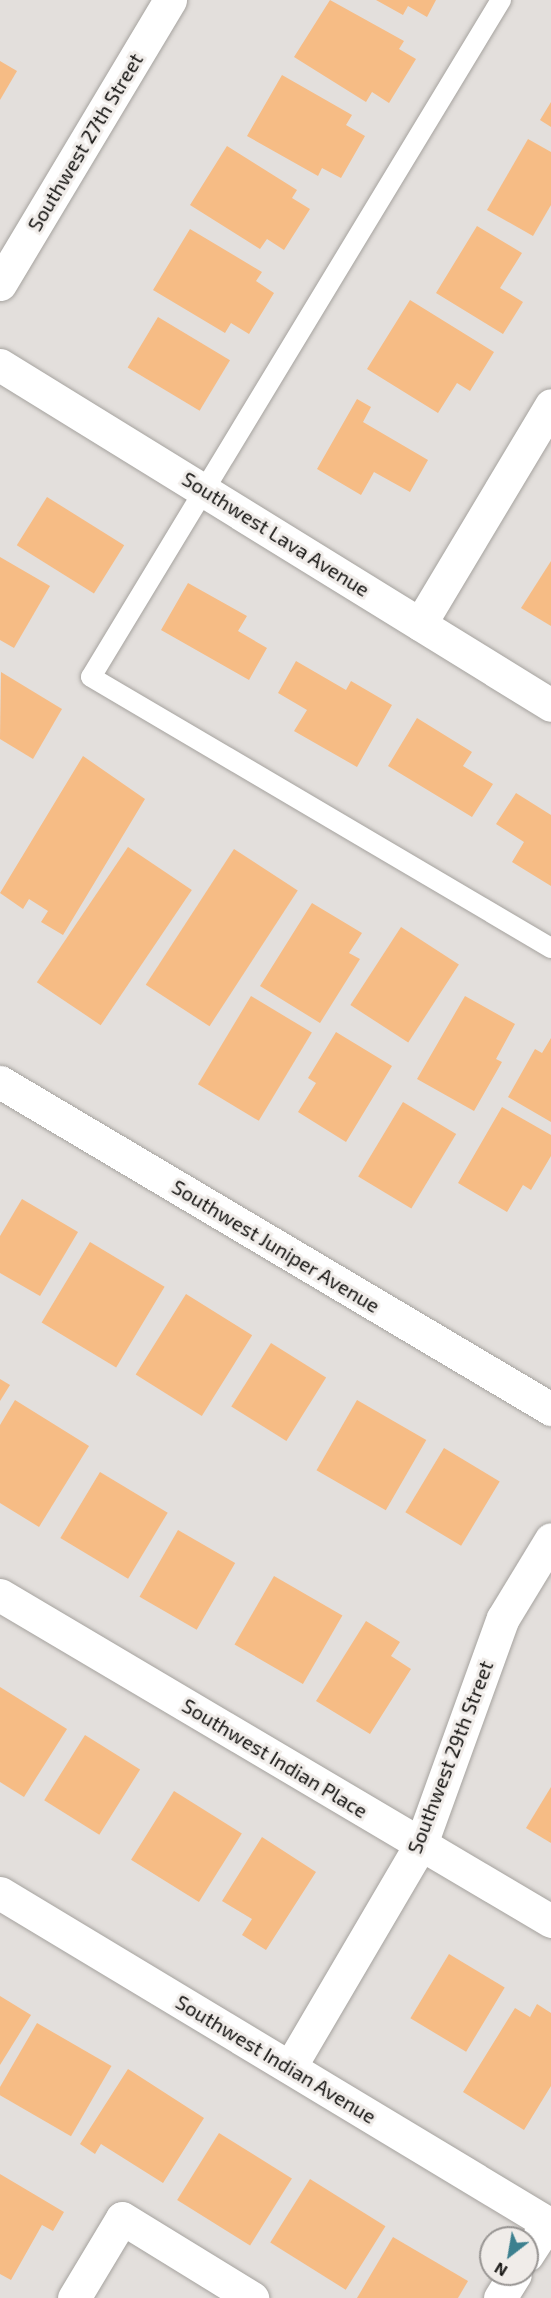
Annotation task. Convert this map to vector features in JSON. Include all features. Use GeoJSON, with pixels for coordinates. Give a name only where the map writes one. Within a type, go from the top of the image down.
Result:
{"type":"FeatureCollection","features":[{"type":"Feature","properties":{"kind":"street","name":"Southwest 27th Street"},"geometry":{"type":"LineString","coordinates":[[0,284],[170,0]]}},
{"type":"Feature","properties":{"kind":"street","name":"Southwest Lava Avenue"},"geometry":{"type":"LineString","coordinates":[[0,365],[551,705]]}},
{"type":"Feature","properties":{"kind":"street"},"geometry":{"type":"LineString","coordinates":[[420,624],[551,405]]}},
{"type":"Feature","properties":{"kind":"street","name":"Southwest Juniper Avenue"},"geometry":{"type":"LineString","coordinates":[[0,1082],[551,1409]]}},
{"type":"Feature","properties":{"kind":"street","name":"Southwest 29th Street"},"geometry":{"type":"LineString","coordinates":[[290,2067],[421,1844],[503,1618],[551,1539]]}},
{"type":"Feature","properties":{"kind":"street","name":"Southwest Indian Place"},"geometry":{"type":"LineString","coordinates":[[0,1595],[551,1921]]}},
{"type":"Feature","properties":{"kind":"street","name":"Southwest Indian Avenue"},"geometry":{"type":"LineString","coordinates":[[0,1893],[549,2224]]}},
{"type":"Feature","properties":{"kind":"street"},"geometry":{"type":"LineString","coordinates":[[74,2298],[122,2218],[252,2298]]}},
{"type":"Feature","properties":{"kind":"street"},"geometry":{"type":"LineString","coordinates":[[539,2238],[549,2224]]}},
{"type":"Feature","properties":{"kind":"lane"},"geometry":{"type":"LineString","coordinates":[[501,0],[91,677],[551,948]]}},
{"type":"Feature","properties":{"kind":"building"},"geometry":{"type":"Polygon","coordinates":[[[330,0],[404,41],[399,49],[416,59],[389,103],[372,92],[366,102],[294,57],[330,0]]]}},
{"type":"Feature","properties":{"kind":"building"},"geometry":{"type":"Polygon","coordinates":[[[376,0],[436,0],[427,17],[408,6],[403,15],[376,0]]]}},
{"type":"Feature","properties":{"kind":"building"},"geometry":{"type":"Polygon","coordinates":[[[0,61],[17,71],[0,100],[0,61]]]}},
{"type":"Feature","properties":{"kind":"building"},"geometry":{"type":"Polygon","coordinates":[[[282,75],[352,115],[346,125],[365,136],[341,178],[322,168],[318,176],[247,136],[282,75]]]}},
{"type":"Feature","properties":{"kind":"building"},"geometry":{"type":"Polygon","coordinates":[[[551,102],[551,127],[540,120],[551,102]]]}},
{"type":"Feature","properties":{"kind":"building"},"geometry":{"type":"Polygon","coordinates":[[[528,139],[551,152],[551,205],[533,236],[487,210],[528,139]]]}},
{"type":"Feature","properties":{"kind":"building"},"geometry":{"type":"Polygon","coordinates":[[[227,146],[297,190],[292,198],[310,209],[284,250],[267,239],[260,249],[190,205],[227,146]]]}},
{"type":"Feature","properties":{"kind":"building"},"geometry":{"type":"Polygon","coordinates":[[[477,226],[522,253],[500,288],[523,302],[503,334],[436,293],[477,226]]]}},
{"type":"Feature","properties":{"kind":"building"},"geometry":{"type":"Polygon","coordinates":[[[190,229],[262,272],[256,281],[274,293],[249,334],[231,323],[225,333],[153,290],[190,229]]]}},
{"type":"Feature","properties":{"kind":"building"},"geometry":{"type":"Polygon","coordinates":[[[410,300],[494,352],[470,391],[457,383],[438,413],[367,369],[410,300]]]}},
{"type":"Feature","properties":{"kind":"building"},"geometry":{"type":"Polygon","coordinates":[[[158,317],[230,360],[200,411],[128,368],[158,317]]]}},
{"type":"Feature","properties":{"kind":"building"},"geometry":{"type":"Polygon","coordinates":[[[357,399],[371,407],[363,422],[428,460],[410,492],[374,472],[361,495],[317,469],[357,399]]]}},
{"type":"Feature","properties":{"kind":"building"},"geometry":{"type":"Polygon","coordinates":[[[47,497],[124,545],[94,594],[17,545],[47,497]]]}},
{"type":"Feature","properties":{"kind":"building"},"geometry":{"type":"Polygon","coordinates":[[[0,557],[50,586],[14,648],[0,640],[0,557]]]}},
{"type":"Feature","properties":{"kind":"building"},"geometry":{"type":"Polygon","coordinates":[[[551,561],[551,626],[521,608],[551,561]]]}},
{"type":"Feature","properties":{"kind":"building"},"geometry":{"type":"Polygon","coordinates":[[[188,583],[247,616],[238,631],[267,648],[249,680],[161,630],[188,583]]]}},
{"type":"Feature","properties":{"kind":"building"},"geometry":{"type":"Polygon","coordinates":[[[296,661],[346,690],[351,681],[392,705],[357,767],[294,731],[307,710],[278,693],[296,661]]]}},
{"type":"Feature","properties":{"kind":"building"},"geometry":{"type":"Polygon","coordinates":[[[1,672],[62,709],[33,759],[0,739],[1,672]]]}},
{"type":"Feature","properties":{"kind":"building"},"geometry":{"type":"Polygon","coordinates":[[[417,718],[472,752],[463,766],[493,784],[472,817],[388,766],[417,718]]]}},
{"type":"Feature","properties":{"kind":"building"},"geometry":{"type":"Polygon","coordinates":[[[83,756],[145,799],[63,935],[41,922],[48,911],[29,899],[23,909],[0,893],[83,756]]]}},
{"type":"Feature","properties":{"kind":"building"},"geometry":{"type":"Polygon","coordinates":[[[516,793],[551,815],[551,886],[512,862],[524,842],[496,824],[516,793]]]}},
{"type":"Feature","properties":{"kind":"building"},"geometry":{"type":"Polygon","coordinates":[[[128,847],[192,890],[101,1025],[37,982],[128,847]]]}},
{"type":"Feature","properties":{"kind":"building"},"geometry":{"type":"Polygon","coordinates":[[[234,849],[298,890],[210,1026],[146,985],[234,849]]]}},
{"type":"Feature","properties":{"kind":"building"},"geometry":{"type":"Polygon","coordinates":[[[312,903],[362,933],[349,953],[360,959],[320,1023],[260,986],[312,903]]]}},
{"type":"Feature","properties":{"kind":"building"},"geometry":{"type":"Polygon","coordinates":[[[401,927],[459,965],[408,1043],[350,1005],[401,927]]]}},
{"type":"Feature","properties":{"kind":"building"},"geometry":{"type":"Polygon","coordinates":[[[251,996],[312,1033],[259,1121],[198,1084],[251,996]]]}},
{"type":"Feature","properties":{"kind":"building"},"geometry":{"type":"Polygon","coordinates":[[[465,996],[515,1024],[496,1059],[502,1062],[474,1111],[417,1079],[465,996]]]}},
{"type":"Feature","properties":{"kind":"building"},"geometry":{"type":"Polygon","coordinates":[[[336,1032],[392,1066],[346,1142],[298,1112],[316,1083],[308,1078],[336,1032]]]}},
{"type":"Feature","properties":{"kind":"building"},"geometry":{"type":"Polygon","coordinates":[[[551,1038],[551,1122],[508,1097],[535,1049],[542,1053],[551,1038]]]}},
{"type":"Feature","properties":{"kind":"building"},"geometry":{"type":"Polygon","coordinates":[[[403,1102],[456,1134],[411,1209],[358,1177],[403,1102]]]}},
{"type":"Feature","properties":{"kind":"building"},"geometry":{"type":"Polygon","coordinates":[[[502,1107],[551,1135],[551,1156],[531,1190],[523,1185],[507,1212],[458,1183],[502,1107]]]}},
{"type":"Feature","properties":{"kind":"building"},"geometry":{"type":"Polygon","coordinates":[[[22,1199],[78,1232],[40,1296],[0,1273],[0,1236],[22,1199]]]}},
{"type":"Feature","properties":{"kind":"building"},"geometry":{"type":"Polygon","coordinates":[[[90,1242],[165,1287],[116,1367],[42,1323],[90,1242]]]}},
{"type":"Feature","properties":{"kind":"building"},"geometry":{"type":"Polygon","coordinates":[[[186,1294],[252,1335],[202,1416],[136,1375],[186,1294]]]}},
{"type":"Feature","properties":{"kind":"building"},"geometry":{"type":"Polygon","coordinates":[[[271,1343],[326,1377],[286,1441],[231,1407],[271,1343]]]}},
{"type":"Feature","properties":{"kind":"building"},"geometry":{"type":"Polygon","coordinates":[[[0,1379],[10,1385],[0,1401],[0,1379]]]}},
{"type":"Feature","properties":{"kind":"building"},"geometry":{"type":"Polygon","coordinates":[[[15,1400],[89,1446],[39,1527],[0,1503],[0,1425],[15,1400]]]}},
{"type":"Feature","properties":{"kind":"building"},"geometry":{"type":"Polygon","coordinates":[[[357,1400],[426,1440],[386,1510],[316,1470],[357,1400]]]}},
{"type":"Feature","properties":{"kind":"building"},"geometry":{"type":"Polygon","coordinates":[[[444,1448],[500,1481],[461,1546],[405,1512],[444,1448]]]}},
{"type":"Feature","properties":{"kind":"building"},"geometry":{"type":"Polygon","coordinates":[[[100,1472],[168,1513],[128,1579],[60,1538],[100,1472]]]}},
{"type":"Feature","properties":{"kind":"building"},"geometry":{"type":"Polygon","coordinates":[[[178,1530],[235,1563],[197,1630],[140,1597],[178,1530]]]}},
{"type":"Feature","properties":{"kind":"building"},"geometry":{"type":"Polygon","coordinates":[[[274,1576],[342,1616],[303,1684],[234,1644],[274,1576]]]}},
{"type":"Feature","properties":{"kind":"building"},"geometry":{"type":"Polygon","coordinates":[[[366,1621],[400,1642],[391,1656],[411,1669],[370,1734],[316,1701],[366,1621]]]}},
{"type":"Feature","properties":{"kind":"building"},"geometry":{"type":"Polygon","coordinates":[[[0,1687],[67,1729],[24,1797],[0,1782],[0,1687]]]}},
{"type":"Feature","properties":{"kind":"building"},"geometry":{"type":"Polygon","coordinates":[[[85,1735],[140,1769],[99,1835],[44,1800],[85,1735]]]}},
{"type":"Feature","properties":{"kind":"building"},"geometry":{"type":"Polygon","coordinates":[[[551,1787],[551,1843],[526,1828],[551,1787]]]}},
{"type":"Feature","properties":{"kind":"building"},"geometry":{"type":"Polygon","coordinates":[[[174,1791],[242,1833],[199,1902],[131,1860],[174,1791]]]}},
{"type":"Feature","properties":{"kind":"building"},"geometry":{"type":"Polygon","coordinates":[[[262,1837],[316,1872],[266,1950],[242,1935],[252,1919],[222,1901],[262,1837]]]}},
{"type":"Feature","properties":{"kind":"building"},"geometry":{"type":"Polygon","coordinates":[[[449,1954],[505,1987],[466,2052],[410,2018],[449,1954]]]}},
{"type":"Feature","properties":{"kind":"building"},"geometry":{"type":"Polygon","coordinates":[[[0,1996],[31,2015],[0,2065],[0,1996]]]}},
{"type":"Feature","properties":{"kind":"building"},"geometry":{"type":"Polygon","coordinates":[[[537,2004],[551,2013],[551,2086],[524,2130],[463,2092],[515,2008],[530,2017],[537,2004]]]}},
{"type":"Feature","properties":{"kind":"building"},"geometry":{"type":"Polygon","coordinates":[[[37,2023],[111,2066],[71,2136],[0,2095],[0,2087],[37,2023]]]}},
{"type":"Feature","properties":{"kind":"building"},"geometry":{"type":"Polygon","coordinates":[[[128,2069],[204,2118],[163,2183],[101,2144],[95,2154],[80,2144],[128,2069]]]}},
{"type":"Feature","properties":{"kind":"building"},"geometry":{"type":"Polygon","coordinates":[[[219,2133],[292,2179],[250,2246],[177,2200],[219,2133]]]}},
{"type":"Feature","properties":{"kind":"building"},"geometry":{"type":"Polygon","coordinates":[[[0,2174],[64,2212],[53,2231],[42,2225],[11,2280],[0,2274],[0,2174]]]}},
{"type":"Feature","properties":{"kind":"building"},"geometry":{"type":"Polygon","coordinates":[[[310,2179],[385,2226],[346,2290],[270,2243],[310,2179]]]}},
{"type":"Feature","properties":{"kind":"building"},"geometry":{"type":"Polygon","coordinates":[[[393,2237],[468,2281],[458,2298],[357,2298],[393,2237]]]}}]}
